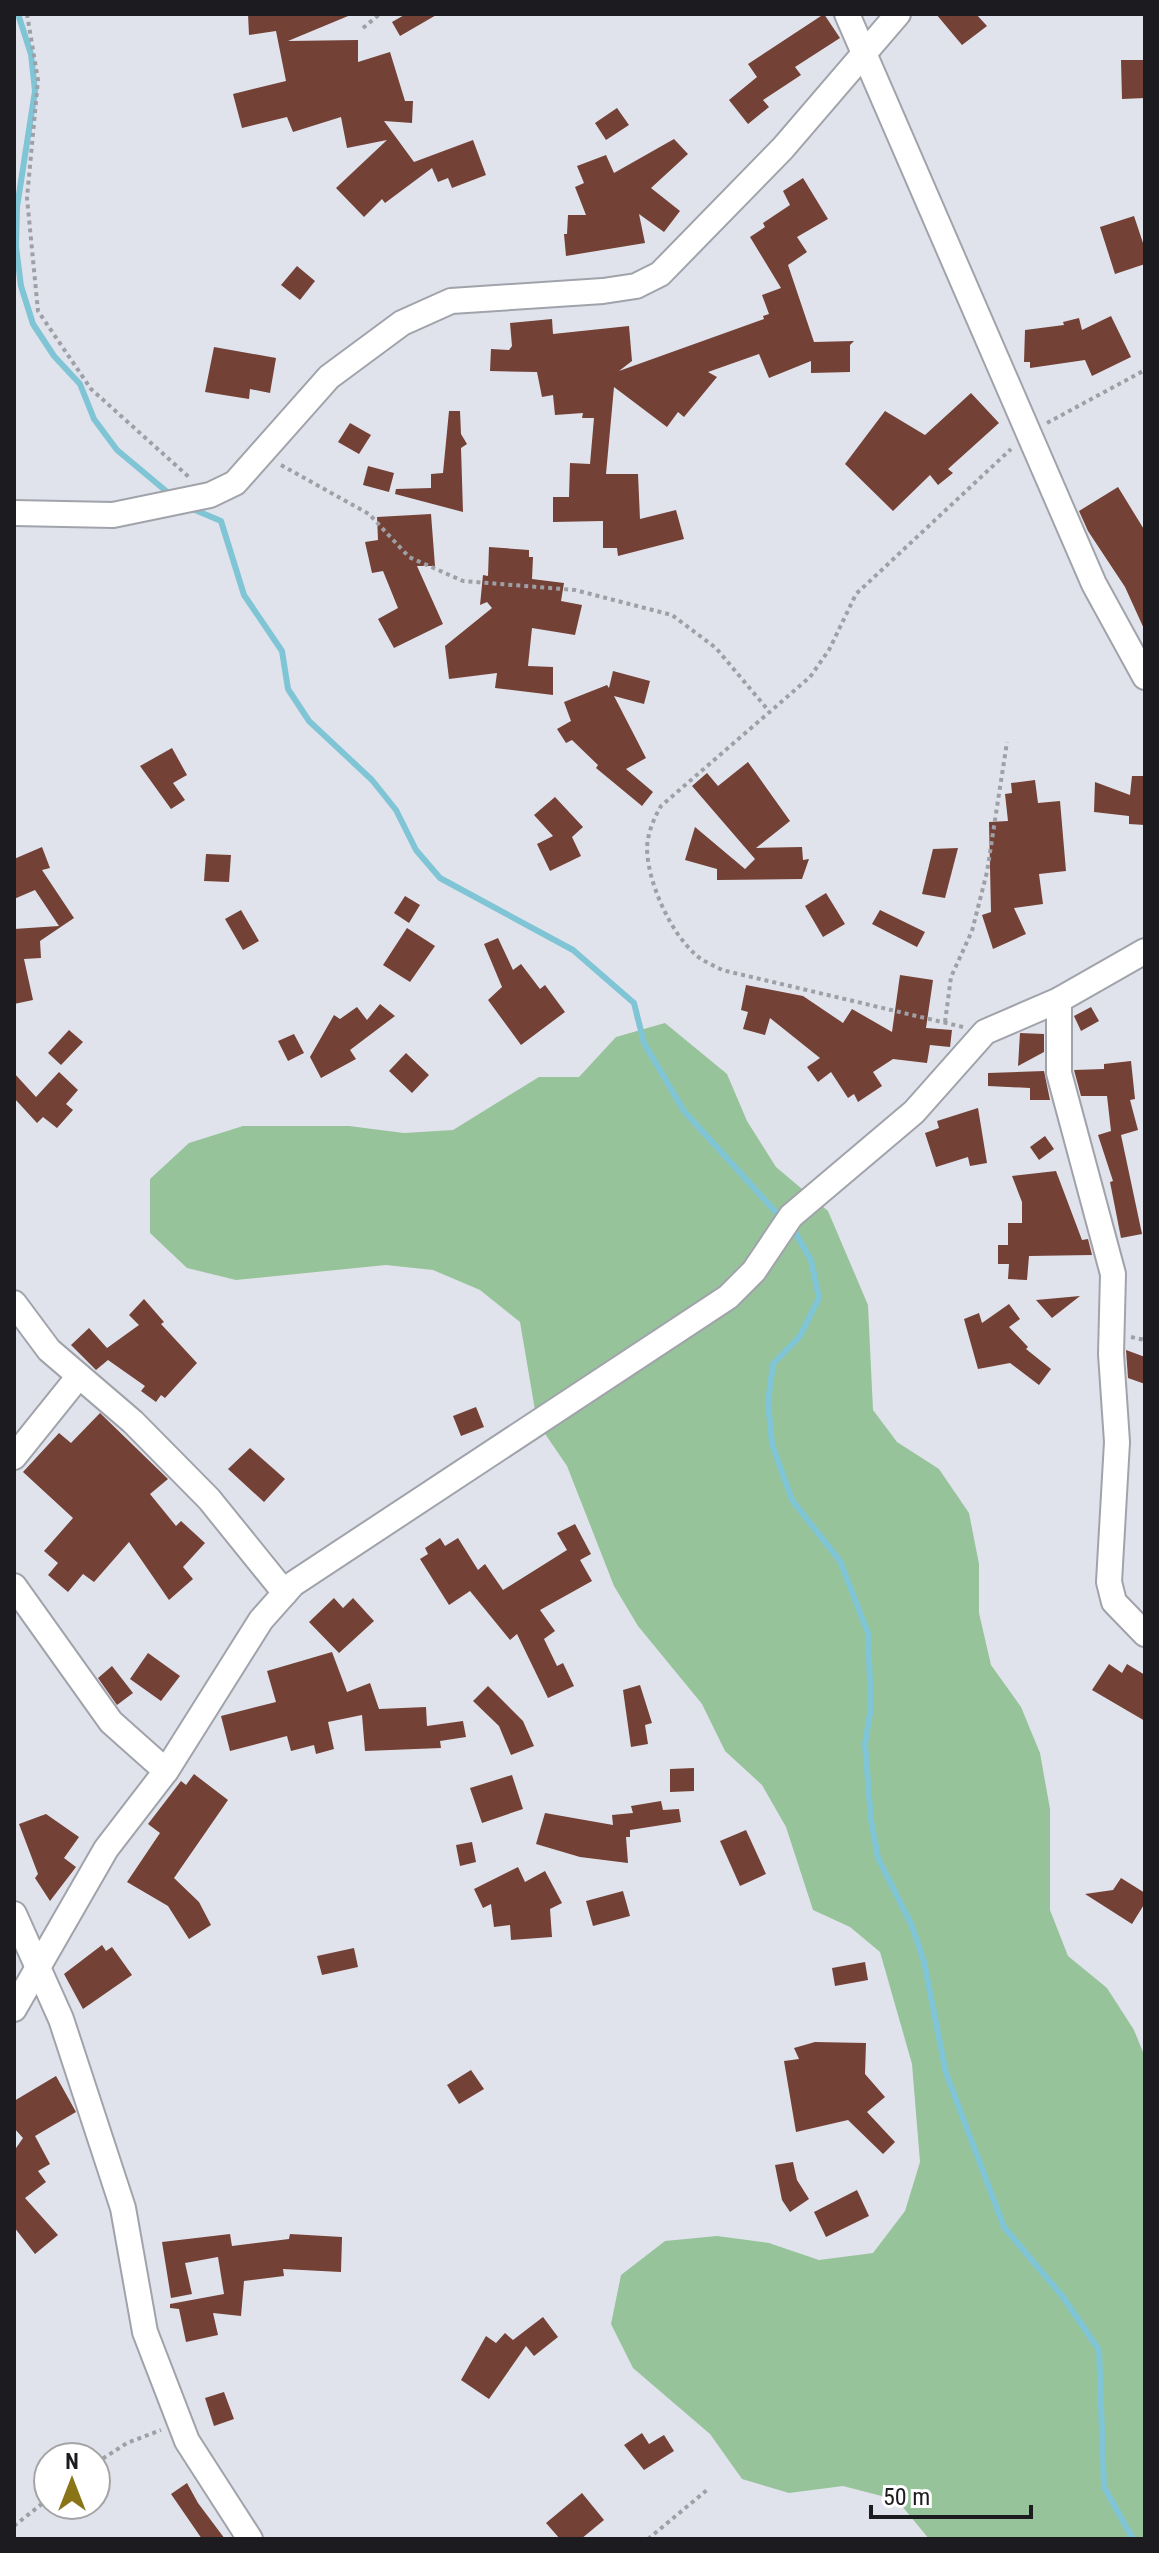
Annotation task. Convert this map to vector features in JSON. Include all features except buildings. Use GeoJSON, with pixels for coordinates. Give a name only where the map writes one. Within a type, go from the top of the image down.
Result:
{"type":"FeatureCollection","features":[{"type":"Feature","properties":{"kind":"street"},"geometry":{"type":"LineString","coordinates":[[847,14],[867,53],[1094,584],[1145,677]]}},
{"type":"Feature","properties":{"kind":"street"},"geometry":{"type":"LineString","coordinates":[[14,513],[113,515],[210,495],[235,483],[341,367],[402,323],[451,301],[603,291],[636,286],[660,274],[783,148],[898,14]]}},
{"type":"Feature","properties":{"kind":"street"},"geometry":{"type":"LineString","coordinates":[[14,2009],[106,1849],[166,1771],[261,1620],[285,1593],[331,1557],[728,1297],[754,1271],[784,1224],[914,1112],[985,1032],[1059,1000],[1145,951]]}},
{"type":"Feature","properties":{"kind":"street"},"geometry":{"type":"LineString","coordinates":[[1059,1000],[1059,1073],[1113,1274],[1111,1354],[1117,1442],[1109,1582],[1114,1602],[1145,1634]]}},
{"type":"Feature","properties":{"kind":"street"},"geometry":{"type":"LineString","coordinates":[[14,1303],[49,1350],[133,1422],[209,1499],[285,1593]]}},
{"type":"Feature","properties":{"kind":"street"},"geometry":{"type":"LineString","coordinates":[[14,1457],[79,1376]]}},
{"type":"Feature","properties":{"kind":"street"},"geometry":{"type":"LineString","coordinates":[[14,1586],[111,1722],[166,1771]]}},
{"type":"Feature","properties":{"kind":"street"},"geometry":{"type":"LineString","coordinates":[[14,1914],[61,2019],[123,2208],[145,2332],[187,2441],[250,2539]]}},
{"type":"Feature","properties":{"kind":"path"},"geometry":{"type":"LineString","coordinates":[[27,14],[38,80],[27,198],[38,311],[91,389],[210,495]]}},
{"type":"Feature","properties":{"kind":"path"},"geometry":{"type":"LineString","coordinates":[[363,28],[380,14]]}},
{"type":"Feature","properties":{"kind":"path"},"geometry":{"type":"LineString","coordinates":[[985,1032],[722,970],[696,956],[674,929],[650,869],[647,845],[652,823],[661,806],[810,677],[829,650],[856,594],[1029,432],[1145,370]]}},
{"type":"Feature","properties":{"kind":"path"},"geometry":{"type":"LineString","coordinates":[[261,455],[369,514],[409,557],[463,581],[575,590],[672,615],[716,648],[769,711]]}},
{"type":"Feature","properties":{"kind":"path"},"geometry":{"type":"LineString","coordinates":[[945,1022],[951,977],[972,931],[987,872],[1007,742]]}},
{"type":"Feature","properties":{"kind":"path"},"geometry":{"type":"LineString","coordinates":[[112,2453],[127,2443],[180,2423]]}},
{"type":"Feature","properties":{"kind":"path"},"geometry":{"type":"LineString","coordinates":[[648,2539],[707,2490]]}},
{"type":"Feature","properties":{"kind":"path"},"geometry":{"type":"LineString","coordinates":[[14,2526],[32,2512]]}},
{"type":"Feature","properties":{"kind":"green space"},"geometry":{"type":"Polygon","coordinates":[[[665,1023],[727,1074],[747,1121],[776,1167],[828,1211],[868,1305],[873,1410],[897,1442],[939,1469],[969,1513],[979,1564],[979,1613],[991,1665],[1021,1707],[1040,1753],[1050,1809],[1050,1910],[1068,1956],[1107,1988],[1134,2030],[1145,2057],[1145,2539],[929,2539],[897,2500],[843,2486],[789,2493],[742,2479],[710,2434],[633,2368],[611,2324],[621,2275],[665,2241],[717,2236],[769,2243],[819,2260],[873,2253],[905,2211],[920,2162],[912,2064],[880,1952],[850,1927],[813,1910],[786,1827],[762,1785],[725,1751],[702,1704],[638,1626],[614,1586],[567,1466],[537,1422],[520,1322],[480,1290],[433,1270],[386,1265],[236,1280],[187,1268],[150,1233],[150,1179],[189,1143],[243,1126],[349,1126],[404,1133],[453,1130],[539,1077],[579,1077],[616,1037],[665,1023]]]}},
{"type":"Feature","properties":{"kind":"waterway"},"geometry":{"type":"LineString","coordinates":[[18,14],[31,54],[35,91],[17,207],[16,247],[21,286],[33,324],[54,356],[80,384],[94,419],[117,450],[172,496]]}},
{"type":"Feature","properties":{"kind":"waterway"},"geometry":{"type":"LineString","coordinates":[[188,507],[221,521],[244,595],[282,651],[288,689],[309,721],[372,780],[396,810],[416,850],[440,878],[573,950],[634,1003],[644,1043],[684,1111],[783,1220]]}},
{"type":"Feature","properties":{"kind":"waterway"},"geometry":{"type":"LineString","coordinates":[[792,1227],[811,1260],[819,1298],[800,1336],[773,1364],[768,1402],[772,1444],[792,1500],[840,1561],[868,1633],[871,1707],[865,1744],[871,1820],[878,1858],[912,1926],[924,1962],[946,2073],[1004,2227],[1063,2297],[1099,2350],[1104,2487],[1133,2539]]}}]}
